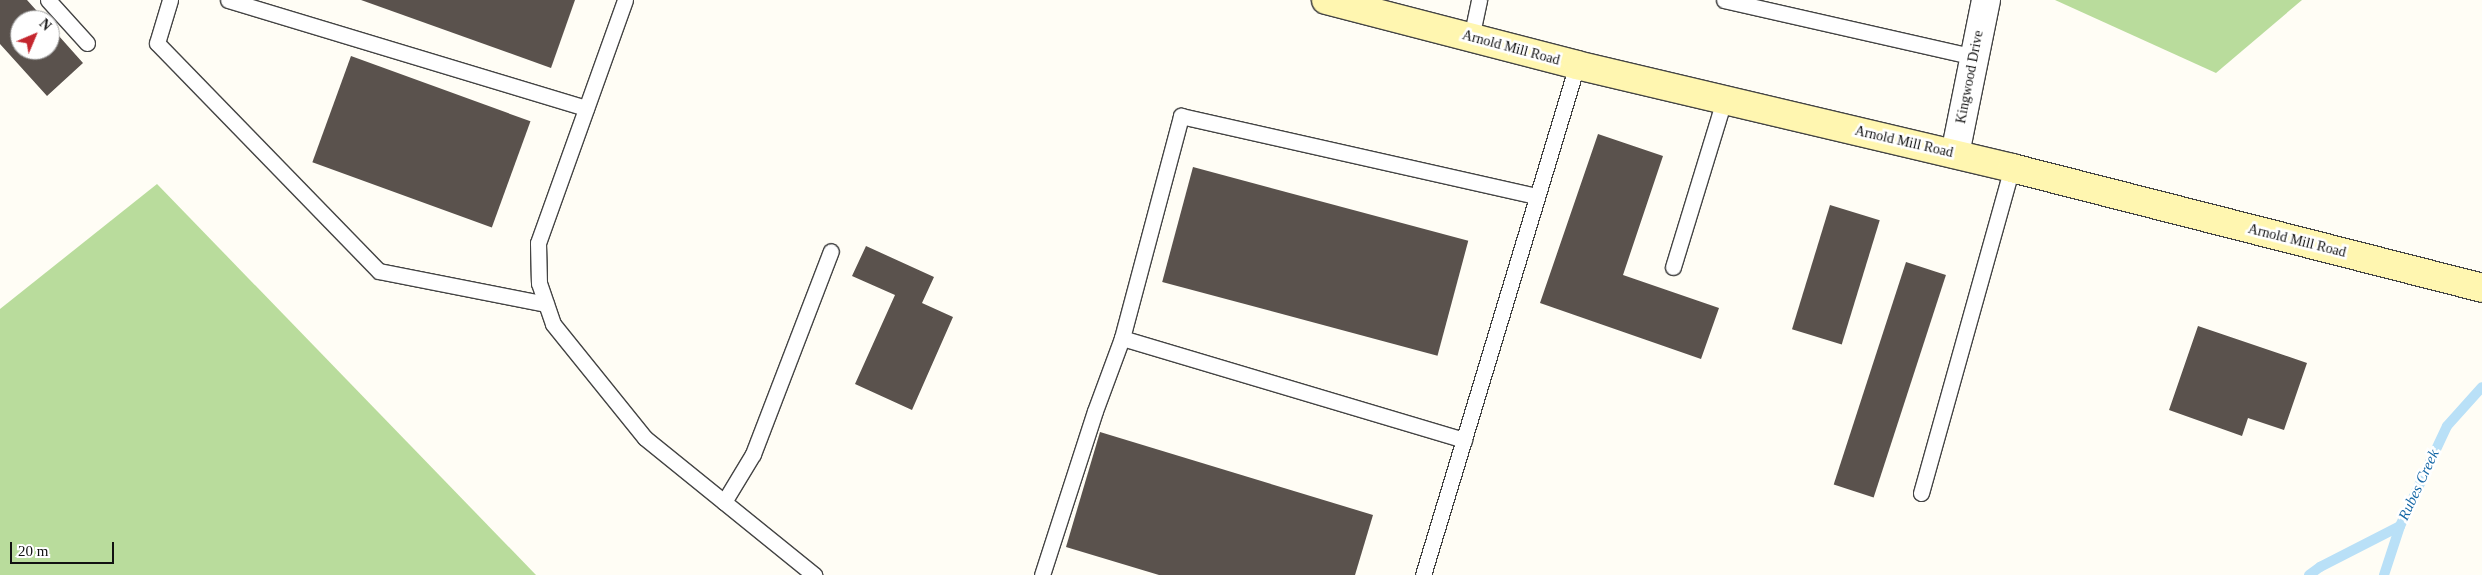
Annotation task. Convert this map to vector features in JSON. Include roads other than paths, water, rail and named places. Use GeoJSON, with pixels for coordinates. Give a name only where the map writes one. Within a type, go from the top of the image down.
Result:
{"type":"FeatureCollection","features":[{"type":"Feature","properties":{"kind":"main road","name":"Arnold Mill Road"},"geometry":{"type":"LineString","coordinates":[[1326,0],[1577,65],[2012,168],[2482,288]]}},
{"type":"Feature","properties":{"kind":"street","name":"Kingwood Drive"},"geometry":{"type":"LineString","coordinates":[[1955,154],[1986,0]]}},
{"type":"Feature","properties":{"kind":"lane"},"geometry":{"type":"LineString","coordinates":[[48,0],[87,44]]}},
{"type":"Feature","properties":{"kind":"lane"},"geometry":{"type":"LineString","coordinates":[[170,0],[158,43],[379,271],[546,304]]}},
{"type":"Feature","properties":{"kind":"lane"},"geometry":{"type":"LineString","coordinates":[[228,0],[586,108]]}},
{"type":"Feature","properties":{"kind":"lane"},"geometry":{"type":"LineString","coordinates":[[624,0],[538,243],[539,283],[553,324],[645,438],[814,575]]}},
{"type":"Feature","properties":{"kind":"lane"},"geometry":{"type":"LineString","coordinates":[[1471,38],[1479,0]]}},
{"type":"Feature","properties":{"kind":"lane"},"geometry":{"type":"LineString","coordinates":[[1724,0],[1974,57]]}},
{"type":"Feature","properties":{"kind":"lane"},"geometry":{"type":"LineString","coordinates":[[1424,575],[1577,65]]}},
{"type":"Feature","properties":{"kind":"lane"},"geometry":{"type":"LineString","coordinates":[[1672,267],[1724,100]]}},
{"type":"Feature","properties":{"kind":"lane"},"geometry":{"type":"LineString","coordinates":[[1042,575],[1094,411],[1122,338],[1181,116],[1537,196]]}},
{"type":"Feature","properties":{"kind":"lane"},"geometry":{"type":"LineString","coordinates":[[1921,493],[2012,168]]}},
{"type":"Feature","properties":{"kind":"lane"},"geometry":{"type":"LineString","coordinates":[[724,502],[754,454],[831,251]]}},
{"type":"Feature","properties":{"kind":"lane"},"geometry":{"type":"LineString","coordinates":[[1122,338],[1464,440]]}},
{"type":"Feature","properties":{"kind":"waterway","name":"Rubes Creek"},"geometry":{"type":"LineString","coordinates":[[2384,575],[2400,526],[2447,426],[2482,387]]}},
{"type":"Feature","properties":{"kind":"waterway","name":"Rubes Creek"},"geometry":{"type":"LineString","coordinates":[[2309,575],[2320,567],[2400,526]]}}]}
